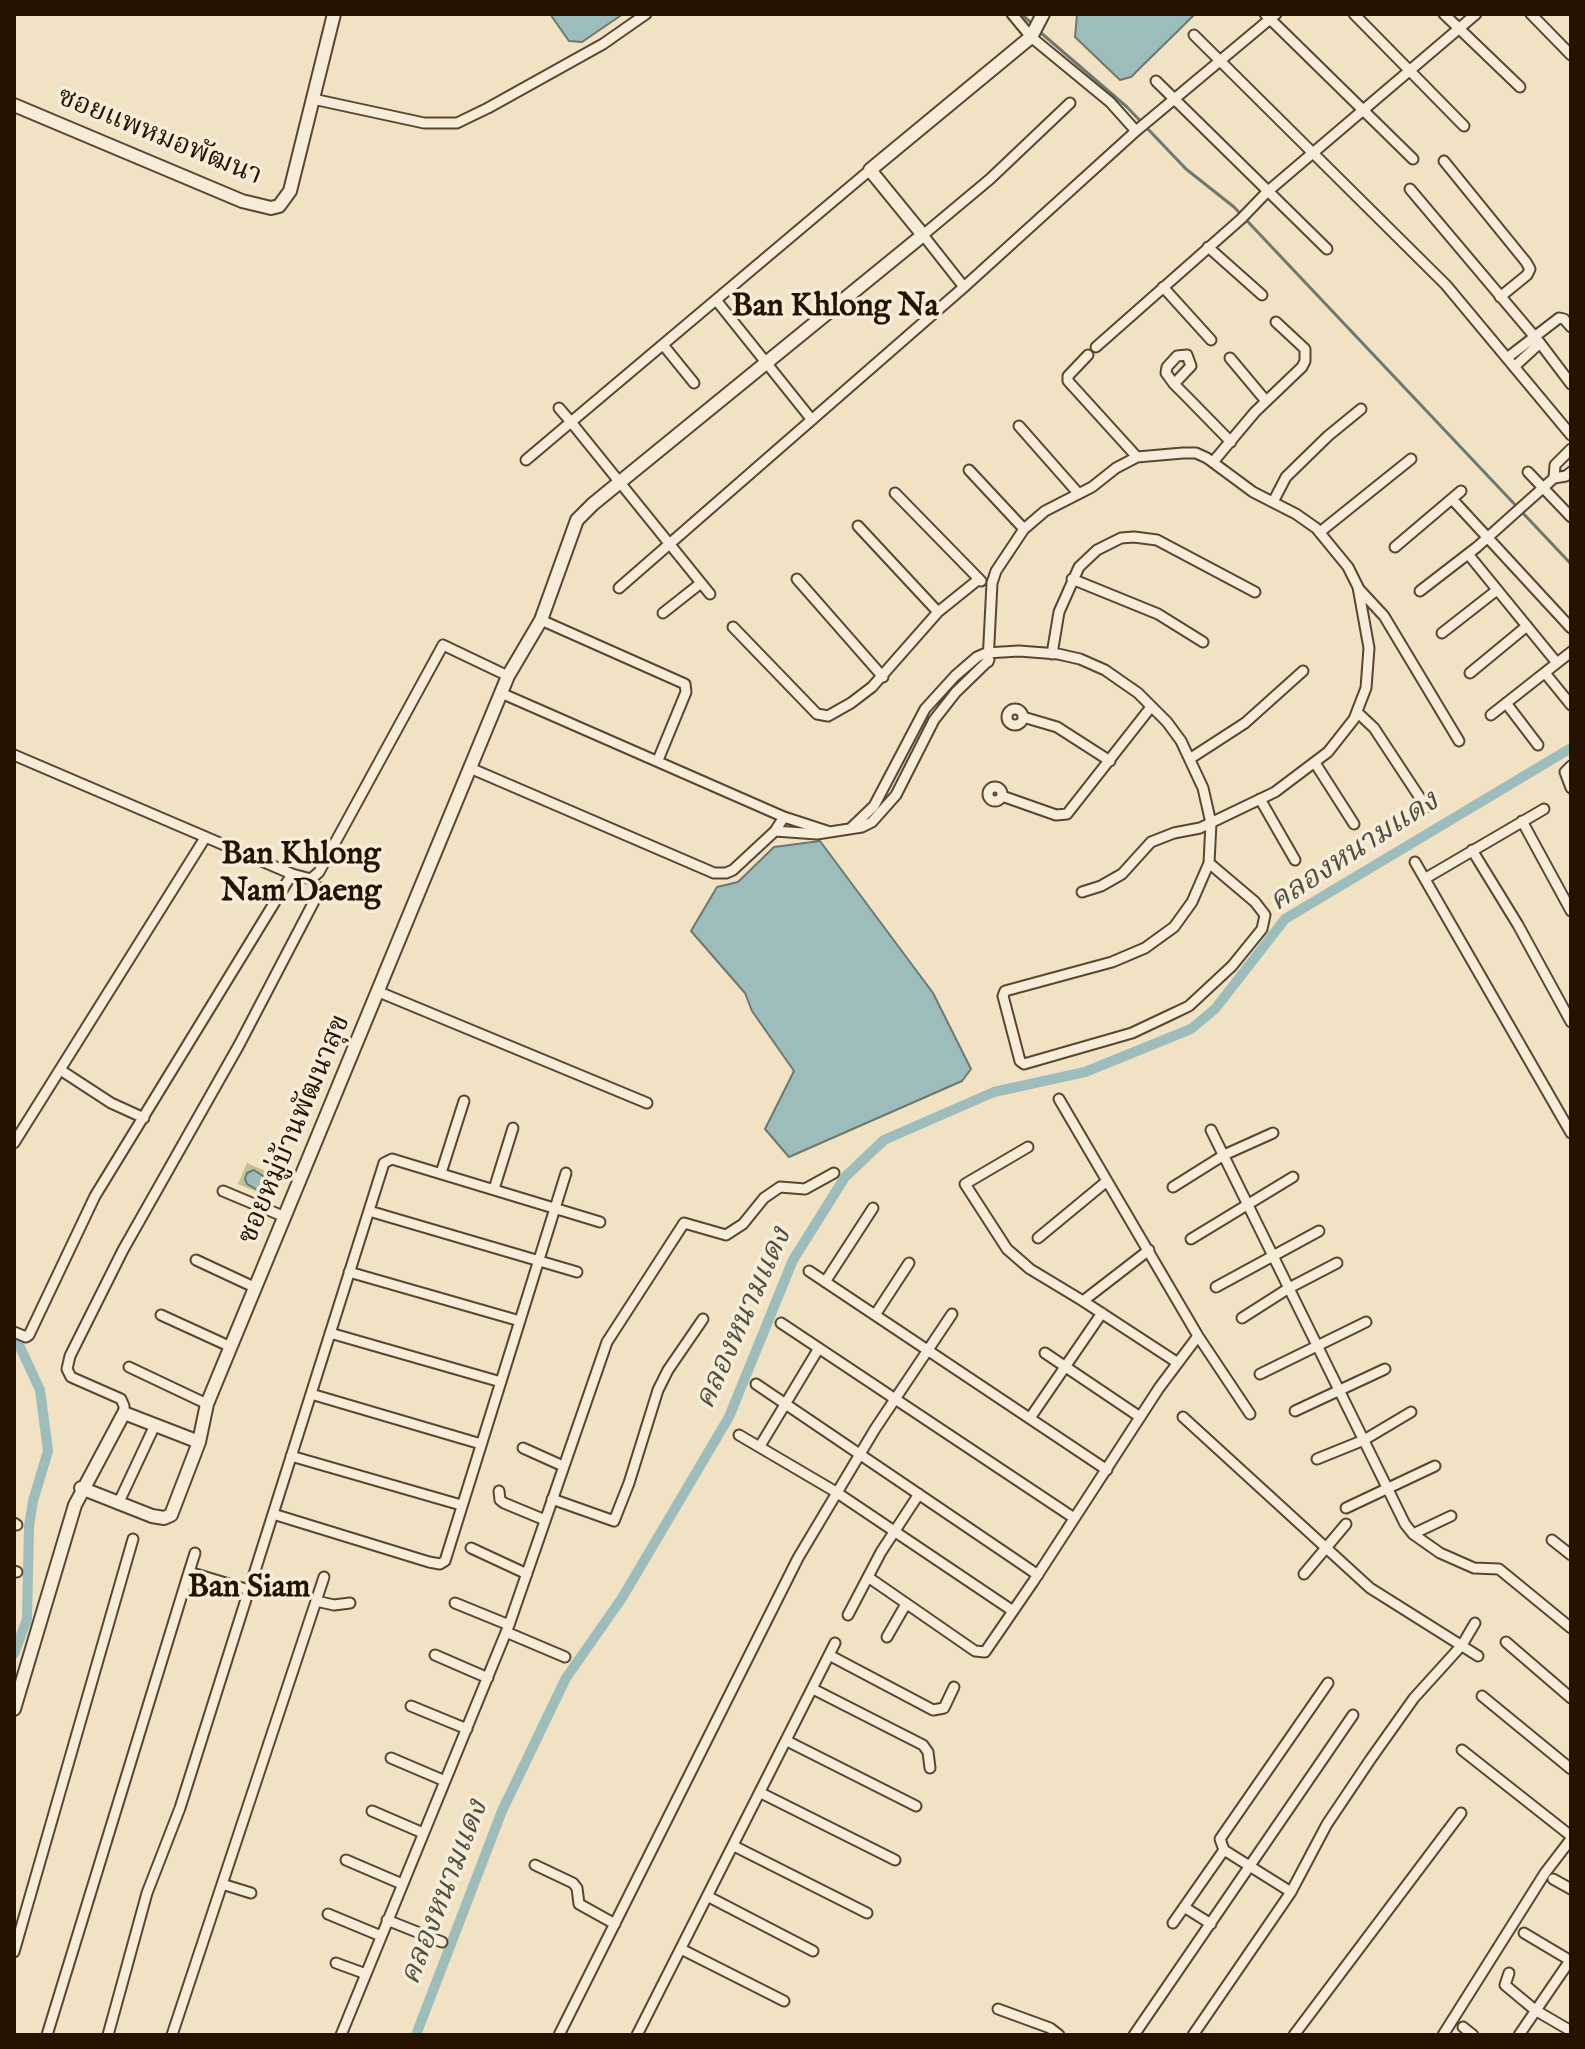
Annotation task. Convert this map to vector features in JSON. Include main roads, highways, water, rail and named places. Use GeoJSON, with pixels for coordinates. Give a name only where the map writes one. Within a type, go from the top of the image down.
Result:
{"type":"FeatureCollection","features":[{"type":"Feature","properties":{"kind":"water"},"geometry":{"type":"Polygon","coordinates":[[[550,14],[623,14],[582,42],[569,41],[550,14]]]}},
{"type":"Feature","properties":{"kind":"water"},"geometry":{"type":"Polygon","coordinates":[[[1077,14],[1195,14],[1131,77],[1120,80],[1075,37],[1077,14]]]}},
{"type":"Feature","properties":{"kind":"water"},"geometry":{"type":"Polygon","coordinates":[[[820,841],[933,993],[971,1069],[962,1081],[789,1157],[765,1129],[794,1071],[752,1011],[745,993],[691,931],[717,887],[738,882],[774,847],[820,841]]]}},
{"type":"Feature","properties":{"kind":"water"},"geometry":{"type":"Polygon","coordinates":[[[254,1170],[269,1180],[267,1191],[261,1192],[247,1184],[247,1173],[254,1170]]]}},
{"type":"Feature","properties":{"kind":"waterway"},"geometry":{"type":"LineString","coordinates":[[1022,14],[1032,24]]}},
{"type":"Feature","properties":{"kind":"waterway"},"geometry":{"type":"LineString","coordinates":[[1040,32],[1127,107],[1186,169],[1234,207],[1571,564]]}},
{"type":"Feature","properties":{"kind":"waterway","name":"คลองหนามแดง"},"geometry":{"type":"LineString","coordinates":[[416,2035],[502,1811],[566,1678],[622,1598],[729,1417],[793,1260],[845,1177],[884,1140],[994,1092],[1085,1072],[1191,1029],[1215,1009],[1285,919],[1571,748]]}},
{"type":"Feature","properties":{"kind":"waterway"},"geometry":{"type":"LineString","coordinates":[[14,1334],[40,1390],[48,1451],[29,1526],[27,1619],[14,1654]]}},
{"type":"Feature","properties":{"kind":"district","name":"Ban Khlong Na"},"geometry":{"type":"Point","coordinates":[835,308]}},
{"type":"Feature","properties":{"kind":"district","name":"Ban Khlong Nam Daeng"},"geometry":{"type":"Point","coordinates":[301,874]}},
{"type":"Feature","properties":{"kind":"district","name":"Ban Siam"},"geometry":{"type":"Point","coordinates":[249,1589]}}]}
